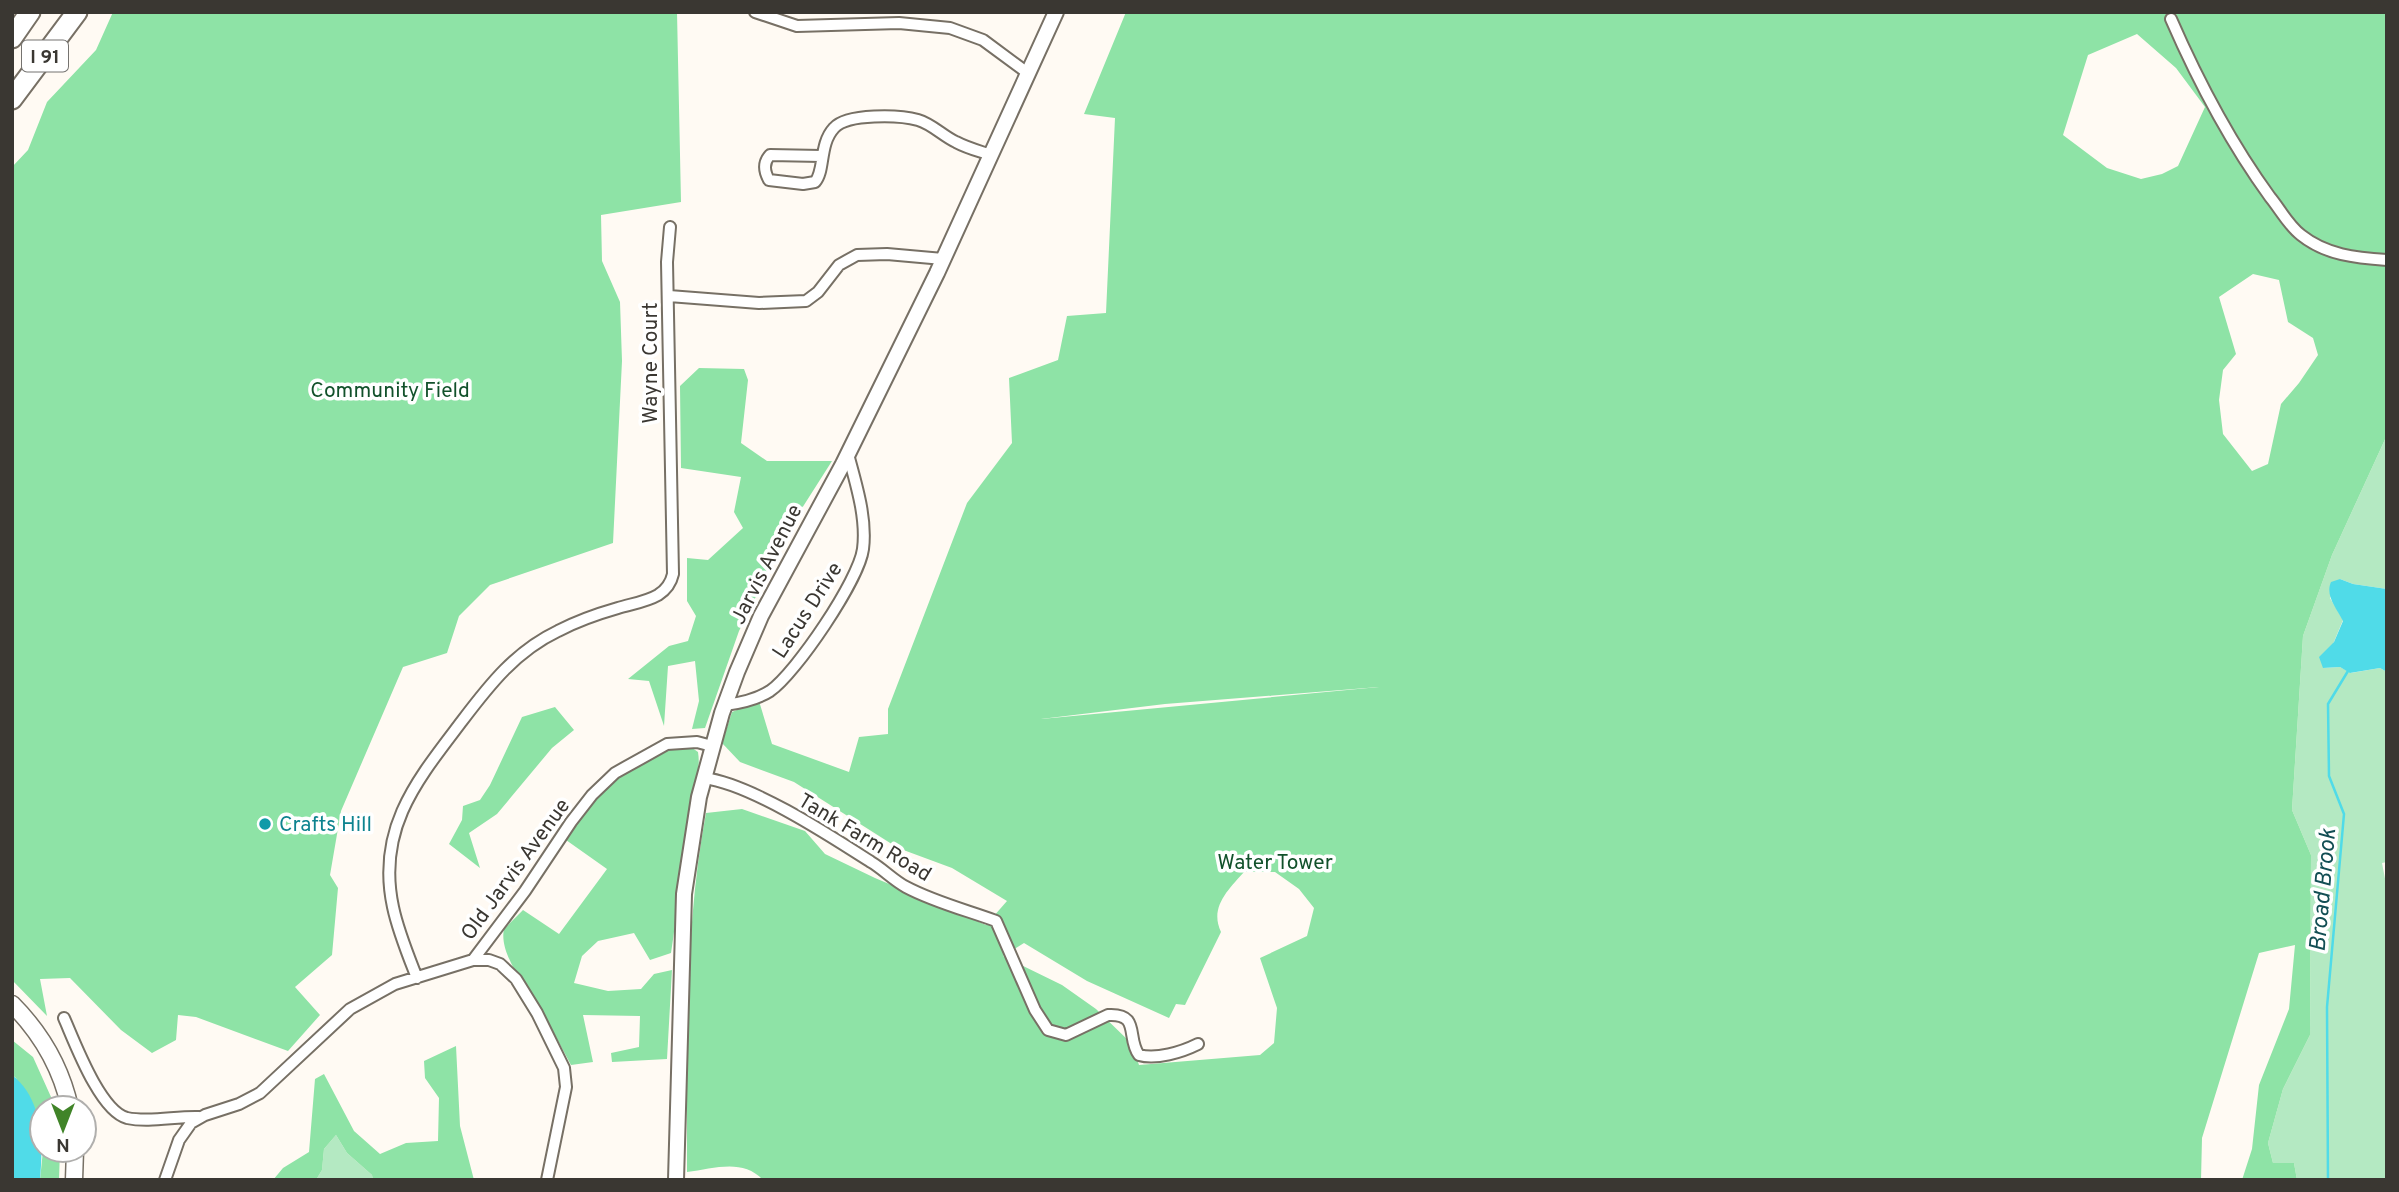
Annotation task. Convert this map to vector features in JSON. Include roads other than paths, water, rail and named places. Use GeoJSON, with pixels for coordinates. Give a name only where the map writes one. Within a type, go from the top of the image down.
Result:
{"type":"FeatureCollection","features":[{"type":"Feature","properties":{"kind":"highway"},"geometry":{"type":"LineString","coordinates":[[12,17],[16,12]]}},
{"type":"Feature","properties":{"kind":"highway","name":"I 91"},"geometry":{"type":"LineString","coordinates":[[12,38],[30,12]]}},
{"type":"Feature","properties":{"kind":"highway","name":"I 91"},"geometry":{"type":"LineString","coordinates":[[12,99],[77,12]]}},
{"type":"Feature","properties":{"kind":"main road"},"geometry":{"type":"LineString","coordinates":[[16,1013],[34,1027],[57,1065],[66,1094]]}},
{"type":"Feature","properties":{"kind":"street"},"geometry":{"type":"LineString","coordinates":[[755,12],[788,24],[806,26],[930,20],[970,34],[999,50],[1029,74]]}},
{"type":"Feature","properties":{"kind":"street","name":"Jarvis Avenue"},"geometry":{"type":"LineString","coordinates":[[676,1180],[684,894],[690,842],[712,746],[725,705],[770,597],[848,454],[943,259],[1056,12]]}},
{"type":"Feature","properties":{"kind":"street"},"geometry":{"type":"LineString","coordinates":[[2171,19],[2213,105],[2253,173],[2290,223],[2301,235],[2335,253],[2387,260]]}},
{"type":"Feature","properties":{"kind":"street"},"geometry":{"type":"LineString","coordinates":[[821,156],[770,155],[765,165],[766,175],[768,180],[775,182],[815,183],[830,133],[841,122],[888,117],[921,121],[956,142],[991,155]]}},
{"type":"Feature","properties":{"kind":"street","name":"Wayne Court"},"geometry":{"type":"LineString","coordinates":[[417,978],[395,917],[390,883],[391,840],[407,799],[431,760],[480,697],[518,656],[561,629],[647,600],[667,587],[673,574],[667,262],[670,227]]}},
{"type":"Feature","properties":{"kind":"street"},"geometry":{"type":"LineString","coordinates":[[669,296],[769,303],[806,301],[818,292],[839,265],[857,255],[943,259]]}},
{"type":"Feature","properties":{"kind":"street","name":"Lacus Drive"},"geometry":{"type":"LineString","coordinates":[[725,705],[749,701],[779,683],[836,608],[852,581],[861,558],[863,540],[859,499],[848,454]]}},
{"type":"Feature","properties":{"kind":"street","name":"Old Jarvis Avenue"},"geometry":{"type":"LineString","coordinates":[[199,1118],[226,1110],[260,1093],[346,1012],[378,992],[474,960],[592,794],[615,773],[667,744],[697,742],[712,746]]}},
{"type":"Feature","properties":{"kind":"street","name":"Tank Farm Road"},"geometry":{"type":"LineString","coordinates":[[704,778],[729,784],[775,806],[873,863],[903,886],[996,921],[1035,1010],[1048,1030],[1066,1035],[1115,1014],[1129,1021],[1134,1047],[1139,1055],[1184,1051],[1198,1044]]}},
{"type":"Feature","properties":{"kind":"street"},"geometry":{"type":"LineString","coordinates":[[474,960],[494,962],[506,968],[516,979],[537,1013],[564,1068],[566,1087],[547,1180]]}},
{"type":"Feature","properties":{"kind":"street"},"geometry":{"type":"LineString","coordinates":[[64,1018],[94,1081],[115,1111],[130,1118],[199,1118]]}},
{"type":"Feature","properties":{"kind":"street"},"geometry":{"type":"LineString","coordinates":[[165,1180],[179,1140],[191,1123],[199,1118]]}},
{"type":"Feature","properties":{"kind":"water"},"geometry":{"type":"Polygon","coordinates":[[[2340,579],[2353,584],[2387,589],[2387,672],[2380,668],[2350,673],[2340,667],[2323,668],[2319,657],[2334,642],[2343,621],[2329,592],[2331,582],[2340,579]]]}},
{"type":"Feature","properties":{"kind":"water"},"geometry":{"type":"Polygon","coordinates":[[[12,1075],[28,1094],[28,1164],[41,1164],[40,1180],[12,1180],[12,1075]]]}},
{"type":"Feature","properties":{"kind":"waterway","name":"Broad Brook"},"geometry":{"type":"LineString","coordinates":[[2328,1180],[2327,1007],[2344,814],[2329,776],[2328,704],[2348,671]]}},
{"type":"Feature","properties":{"kind":"place","name":"Crafts Hill"},"geometry":{"type":"Point","coordinates":[265,824]}},
{"type":"Feature","properties":{"kind":"park label","name":"Community Field"},"geometry":{"type":"Point","coordinates":[390,390]}},
{"type":"Feature","properties":{"kind":"park label","name":"Water Tower"},"geometry":{"type":"Point","coordinates":[1275,862]}}]}
